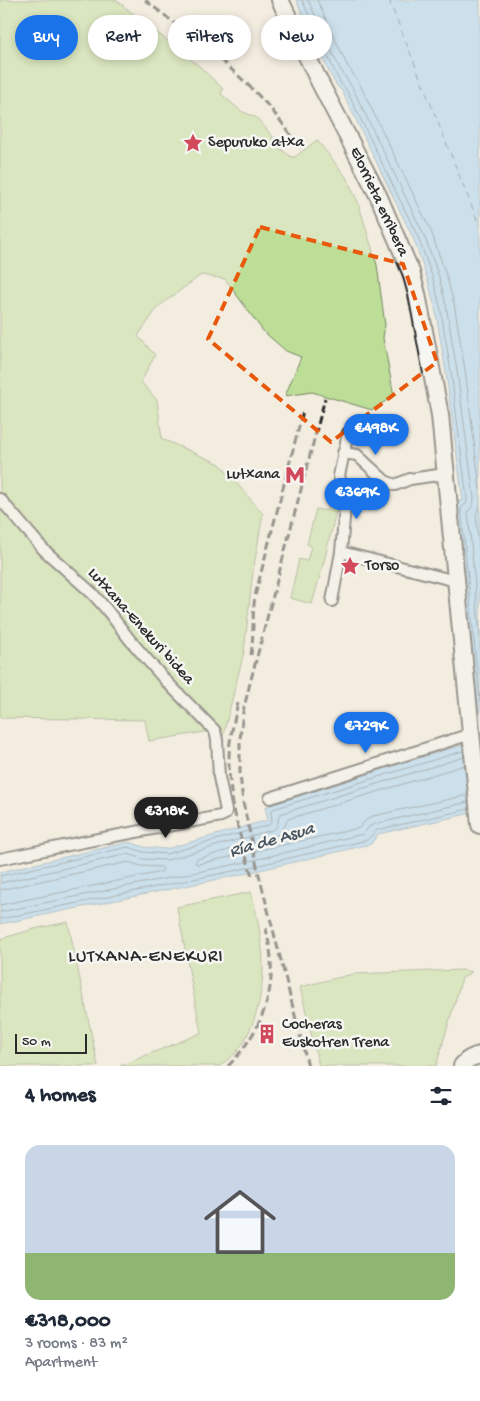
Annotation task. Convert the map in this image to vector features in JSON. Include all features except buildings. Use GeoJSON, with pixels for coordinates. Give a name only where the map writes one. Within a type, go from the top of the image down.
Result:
{"type":"FeatureCollection","features":[{"type":"Feature","properties":{"kind":"main road","name":"Elorrieta erribera"},"geometry":{"type":"LineString","coordinates":[[280,0],[319,81],[378,195],[411,272],[440,415],[480,824]]}},
{"type":"Feature","properties":{"kind":"main road"},"geometry":{"type":"LineString","coordinates":[[462,1066],[472,1057],[480,1055]]}},
{"type":"Feature","properties":{"kind":"street"},"geometry":{"type":"LineString","coordinates":[[332,601],[341,552],[345,508],[344,493],[339,476],[348,433]]}},
{"type":"Feature","properties":{"kind":"street"},"geometry":{"type":"LineString","coordinates":[[343,453],[357,455],[385,481],[395,485],[410,479],[445,474]]}},
{"type":"Feature","properties":{"kind":"street","name":"Lutxana-Enekuri bidea"},"geometry":{"type":"LineString","coordinates":[[0,500],[44,550],[93,594],[159,673],[215,732],[219,777],[226,811],[225,814],[0,859]]}},
{"type":"Feature","properties":{"kind":"street"},"geometry":{"type":"LineString","coordinates":[[341,552],[456,582]]}},
{"type":"Feature","properties":{"kind":"street"},"geometry":{"type":"LineString","coordinates":[[270,798],[471,739]]}},
{"type":"Feature","properties":{"kind":"highlighted area"},"geometry":{"type":"Polygon","coordinates":[[[260,227],[403,264],[437,362],[331,442],[208,339],[260,227]]]}},
{"type":"Feature","properties":{"kind":"green space"},"geometry":{"type":"Polygon","coordinates":[[[0,0],[116,0],[135,15],[88,15],[88,60],[158,60],[158,33],[168,41],[168,60],[191,60],[223,89],[221,94],[241,111],[257,118],[273,137],[272,142],[291,157],[295,157],[317,140],[346,177],[358,202],[377,265],[385,325],[383,338],[394,396],[372,410],[312,392],[285,396],[301,357],[286,351],[263,331],[225,279],[201,275],[158,307],[138,336],[155,355],[141,382],[157,400],[162,439],[220,464],[263,514],[253,571],[244,652],[223,736],[205,732],[149,741],[145,720],[0,718],[0,0]]]}},
{"type":"Feature","properties":{"kind":"green space"},"geometry":{"type":"Polygon","coordinates":[[[330,498],[339,500],[312,604],[290,598],[299,559],[307,561],[311,546],[307,544],[316,509],[327,511],[330,498]]]}},
{"type":"Feature","properties":{"kind":"green space"},"geometry":{"type":"Polygon","coordinates":[[[251,892],[260,934],[263,975],[255,1016],[244,1041],[237,1051],[220,1066],[120,1066],[201,1033],[177,907],[251,892]]]}},
{"type":"Feature","properties":{"kind":"green space"},"geometry":{"type":"Polygon","coordinates":[[[68,922],[98,1066],[0,1066],[0,939],[68,922]]]}},
{"type":"Feature","properties":{"kind":"green space"},"geometry":{"type":"Polygon","coordinates":[[[462,970],[472,972],[462,978],[436,1066],[319,1066],[300,987],[353,974],[462,970]]]}},
{"type":"Feature","properties":{"kind":"water","name":"Ría de Asua"},"geometry":{"type":"Polygon","coordinates":[[[296,0],[480,0],[480,811],[378,834],[371,844],[239,875],[0,924],[0,872],[129,842],[144,847],[166,849],[268,820],[265,807],[441,751],[479,741],[456,501],[463,501],[435,307],[414,240],[342,91],[337,86],[324,60],[332,60],[332,15],[303,15],[296,0]]]}},
{"type":"Feature","properties":{"kind":"ferry route"},"geometry":{"type":"LineString","coordinates":[[389,0],[480,227]]}},
{"type":"Feature","properties":{"kind":"railway"},"geometry":{"type":"LineString","coordinates":[[145,0],[247,84],[276,115],[300,149]]}},
{"type":"Feature","properties":{"kind":"railway"},"geometry":{"type":"LineString","coordinates":[[308,1066],[258,871],[243,802],[240,774],[240,739],[243,712],[249,687],[325,398]]}},
{"type":"Feature","properties":{"kind":"railway"},"geometry":{"type":"LineString","coordinates":[[251,655],[255,596],[303,411]]}},
{"type":"Feature","properties":{"kind":"railway"},"geometry":{"type":"LineString","coordinates":[[238,703],[230,742],[231,794],[238,828],[253,879]]}},
{"type":"Feature","properties":{"kind":"railway"},"geometry":{"type":"LineString","coordinates":[[228,1066],[247,1044],[261,1019],[266,1005],[271,977],[266,928]]}},
{"type":"Feature","properties":{"kind":"place","name":"Sepuruko atxa"},"geometry":{"type":"Point","coordinates":[193,143]}},
{"type":"Feature","properties":{"kind":"place","name":"Lutxana"},"geometry":{"type":"Point","coordinates":[295,475]}},
{"type":"Feature","properties":{"kind":"place","name":"Torso"},"geometry":{"type":"Point","coordinates":[350,566]}},
{"type":"Feature","properties":{"kind":"place","name":"Cocheras Euskotren Trena"},"geometry":{"type":"Point","coordinates":[267,1034]}},
{"type":"Feature","properties":{"kind":"district","name":"LUTXANA-ENEKURI"},"geometry":{"type":"Point","coordinates":[146,957]}}]}
